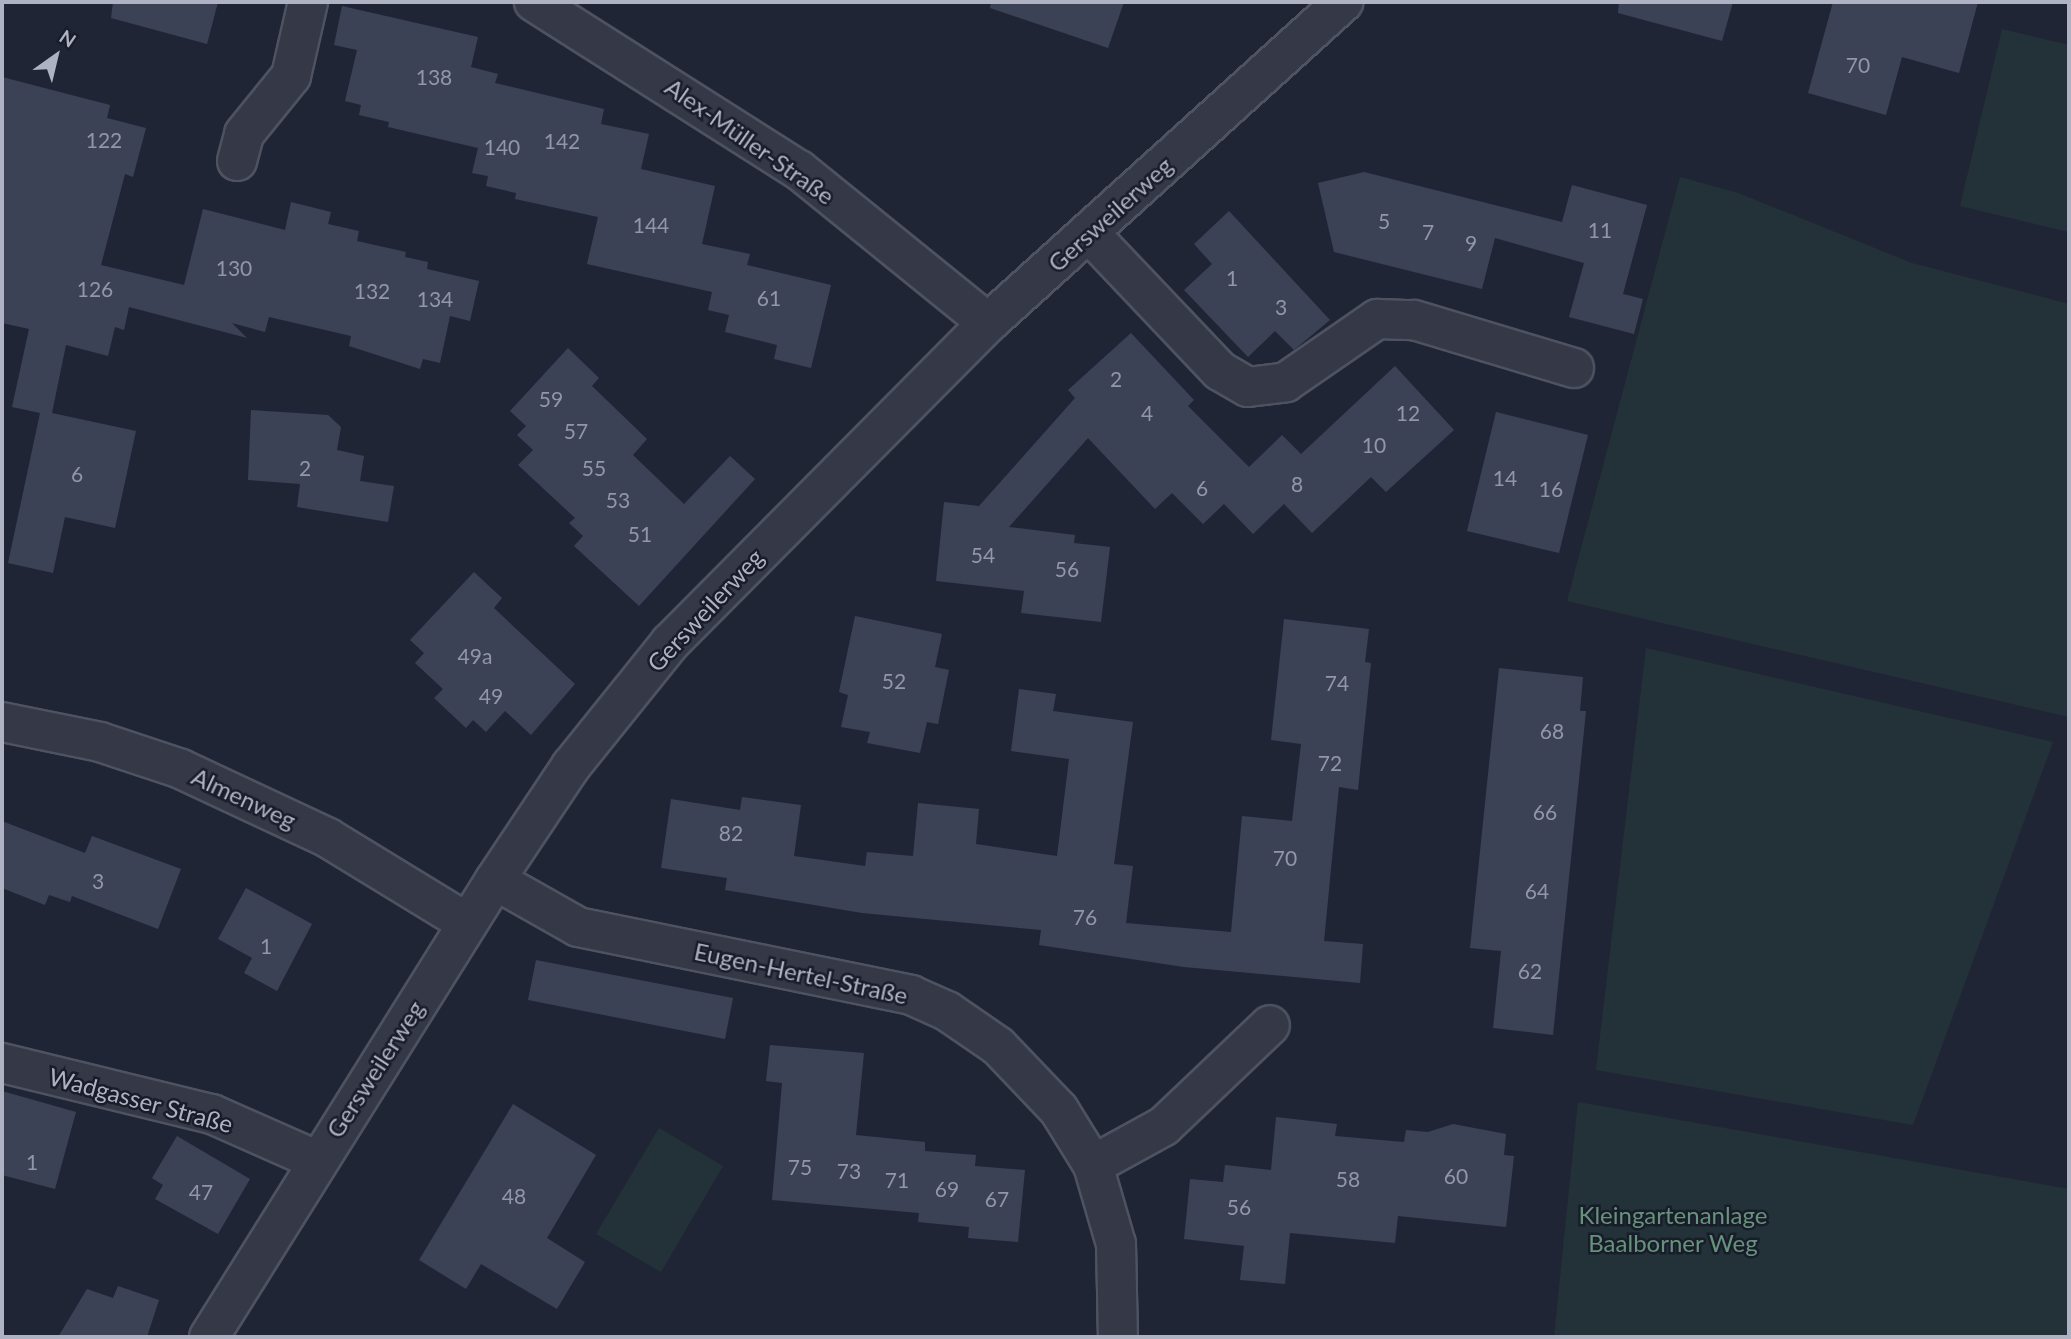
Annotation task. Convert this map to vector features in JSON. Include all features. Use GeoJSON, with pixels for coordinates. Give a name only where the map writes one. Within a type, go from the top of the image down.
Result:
{"type":"FeatureCollection","features":[{"type":"Feature","properties":{"kind":"street"},"geometry":{"type":"LineString","coordinates":[[237,161],[244,134],[291,76],[308,2]]}},
{"type":"Feature","properties":{"kind":"street","name":"Alex-Müller-Straße"},"geometry":{"type":"LineString","coordinates":[[534,2],[799,170],[988,323]]}},
{"type":"Feature","properties":{"kind":"street","name":"Gersweilerweg"},"geometry":{"type":"LineString","coordinates":[[209,1337],[316,1160],[495,880],[571,766],[670,643],[988,323],[1343,2]]}},
{"type":"Feature","properties":{"kind":"street"},"geometry":{"type":"LineString","coordinates":[[1089,233],[1220,370],[1248,387],[1286,383],[1377,319],[1414,320],[1574,368]]}},
{"type":"Feature","properties":{"kind":"street","name":"Almenweg"},"geometry":{"type":"LineString","coordinates":[[2,722],[100,742],[181,769],[328,838],[467,923]]}},
{"type":"Feature","properties":{"kind":"street","name":"Eugen-Hertel-Straße"},"geometry":{"type":"LineString","coordinates":[[495,880],[578,927],[898,992],[947,1011],[998,1046],[1035,1081],[1093,1165],[1116,1244],[1118,1337]]}},
{"type":"Feature","properties":{"kind":"street"},"geometry":{"type":"LineString","coordinates":[[1093,1165],[1164,1126],[1270,1025]]}},
{"type":"Feature","properties":{"kind":"street","name":"Wadgasser Straße"},"geometry":{"type":"LineString","coordinates":[[2,1063],[212,1114],[316,1160]]}},
{"type":"Feature","properties":{"kind":"green space"},"geometry":{"type":"Polygon","coordinates":[[[2002,29],[2069,45],[2069,232],[1960,206],[2002,29]]]}},
{"type":"Feature","properties":{"kind":"green space"},"geometry":{"type":"Polygon","coordinates":[[[1680,177],[1738,193],[1912,263],[2069,304],[2069,717],[1567,601],[1680,177]]]}},
{"type":"Feature","properties":{"kind":"green space"},"geometry":{"type":"Polygon","coordinates":[[[1646,648],[2053,742],[1913,1125],[1596,1070],[1646,648]]]}},
{"type":"Feature","properties":{"kind":"green space","name":"Kleingartenanlage Baalborner Weg"},"geometry":{"type":"Polygon","coordinates":[[[1578,1102],[2069,1189],[2068,1337],[1554,1337],[1578,1102]]]}},
{"type":"Feature","properties":{"kind":"green space"},"geometry":{"type":"Polygon","coordinates":[[[659,1128],[723,1166],[661,1272],[596,1234],[659,1128]]]}},
{"type":"Feature","properties":{"kind":"building"},"geometry":{"type":"Polygon","coordinates":[[[113,2],[218,2],[207,44],[111,18],[113,2]]]}},
{"type":"Feature","properties":{"kind":"building"},"geometry":{"type":"Polygon","coordinates":[[[991,2],[1124,2],[1108,48],[990,8],[991,2]]]}},
{"type":"Feature","properties":{"kind":"building"},"geometry":{"type":"Polygon","coordinates":[[[1619,2],[1733,2],[1722,41],[1618,13],[1619,2]]]}},
{"type":"Feature","properties":{"kind":"building"},"geometry":{"type":"Polygon","coordinates":[[[1833,2],[1978,2],[1959,73],[1902,57],[1886,115],[1808,93],[1833,2]]]}},
{"type":"Feature","properties":{"kind":"building"},"geometry":{"type":"Polygon","coordinates":[[[342,6],[478,37],[471,67],[498,74],[495,83],[604,109],[601,124],[649,134],[641,169],[715,186],[702,244],[750,254],[747,265],[831,285],[811,368],[774,359],[777,345],[725,332],[729,315],[708,310],[712,292],[587,264],[598,217],[515,199],[516,193],[486,186],[488,176],[472,173],[478,148],[388,127],[389,122],[359,115],[361,105],[345,101],[357,50],[334,45],[342,6]]]}},
{"type":"Feature","properties":{"kind":"building"},"geometry":{"type":"Polygon","coordinates":[[[2,77],[110,105],[107,118],[146,128],[133,177],[125,174],[101,265],[184,285],[203,209],[285,230],[291,202],[331,212],[328,224],[359,231],[357,241],[406,252],[405,257],[428,262],[427,269],[479,281],[470,321],[450,316],[440,363],[423,359],[420,369],[349,346],[351,336],[269,317],[265,332],[232,323],[247,338],[129,307],[124,330],[115,327],[108,356],[66,345],[52,413],[136,431],[115,528],[65,517],[53,573],[8,563],[40,413],[12,407],[29,329],[2,323],[2,77]]]}},
{"type":"Feature","properties":{"kind":"building"},"geometry":{"type":"Polygon","coordinates":[[[1364,172],[1562,222],[1572,185],[1647,205],[1623,294],[1643,299],[1634,334],[1569,317],[1584,263],[1495,238],[1482,289],[1334,252],[1318,183],[1364,172]]]}},
{"type":"Feature","properties":{"kind":"building"},"geometry":{"type":"Polygon","coordinates":[[[1229,211],[1330,320],[1294,350],[1275,331],[1248,357],[1184,290],[1212,264],[1194,244],[1229,211]]]}},
{"type":"Feature","properties":{"kind":"building"},"geometry":{"type":"Polygon","coordinates":[[[1131,333],[1194,400],[1188,406],[1249,467],[1282,435],[1301,454],[1395,366],[1454,430],[1386,492],[1371,477],[1312,533],[1284,504],[1253,534],[1224,504],[1203,524],[1172,493],[1155,509],[1088,438],[1009,527],[1075,535],[1074,543],[1110,547],[1101,622],[1021,613],[1024,591],[936,581],[944,502],[979,506],[1075,398],[1068,390],[1131,333]]]}},
{"type":"Feature","properties":{"kind":"building"},"geometry":{"type":"Polygon","coordinates":[[[568,348],[599,378],[592,386],[647,439],[633,455],[684,504],[730,456],[755,479],[639,606],[574,546],[583,536],[569,523],[575,518],[518,465],[533,450],[517,435],[526,426],[510,411],[568,348]]]}},
{"type":"Feature","properties":{"kind":"building"},"geometry":{"type":"Polygon","coordinates":[[[251,410],[328,415],[341,427],[337,450],[364,456],[360,481],[394,486],[388,522],[297,507],[300,484],[248,480],[251,410]]]}},
{"type":"Feature","properties":{"kind":"building"},"geometry":{"type":"Polygon","coordinates":[[[1496,412],[1588,435],[1559,553],[1467,531],[1496,412]]]}},
{"type":"Feature","properties":{"kind":"building"},"geometry":{"type":"Polygon","coordinates":[[[474,572],[502,598],[494,608],[575,684],[531,735],[505,711],[486,732],[473,720],[466,728],[434,698],[443,689],[415,663],[424,653],[410,640],[474,572]]]}},
{"type":"Feature","properties":{"kind":"building"},"geometry":{"type":"Polygon","coordinates":[[[855,616],[942,634],[935,667],[949,670],[938,724],[927,722],[920,753],[867,743],[870,732],[841,727],[848,695],[839,692],[855,616]]]}},
{"type":"Feature","properties":{"kind":"building"},"geometry":{"type":"Polygon","coordinates":[[[1284,619],[1369,629],[1365,662],[1371,663],[1358,790],[1339,787],[1324,941],[1363,944],[1360,983],[1184,967],[1039,945],[1041,930],[862,913],[725,890],[727,878],[661,868],[671,799],[740,810],[742,797],[801,805],[794,856],[865,866],[867,852],[913,856],[918,803],[979,809],[976,844],[1057,856],[1069,759],[1011,751],[1019,689],[1056,694],[1053,711],[1133,722],[1114,864],[1133,866],[1126,923],[1231,932],[1242,816],[1292,821],[1301,744],[1271,740],[1284,619]]]}},
{"type":"Feature","properties":{"kind":"building"},"geometry":{"type":"Polygon","coordinates":[[[1499,668],[1583,677],[1580,711],[1586,711],[1553,1035],[1493,1028],[1501,951],[1470,948],[1499,668]]]}},
{"type":"Feature","properties":{"kind":"building"},"geometry":{"type":"Polygon","coordinates":[[[2,821],[85,853],[92,836],[181,869],[158,929],[72,896],[70,902],[49,895],[45,905],[2,888],[2,821]]]}},
{"type":"Feature","properties":{"kind":"building"},"geometry":{"type":"Polygon","coordinates":[[[246,888],[312,924],[277,991],[244,973],[252,958],[218,939],[246,888]]]}},
{"type":"Feature","properties":{"kind":"building"},"geometry":{"type":"Polygon","coordinates":[[[536,960],[733,998],[725,1039],[528,1000],[536,960]]]}},
{"type":"Feature","properties":{"kind":"building"},"geometry":{"type":"Polygon","coordinates":[[[770,1045],[864,1053],[856,1135],[925,1142],[925,1151],[976,1155],[975,1166],[1025,1170],[1018,1242],[968,1238],[969,1227],[918,1222],[919,1213],[772,1200],[782,1083],[766,1081],[770,1045]]]}},
{"type":"Feature","properties":{"kind":"building"},"geometry":{"type":"Polygon","coordinates":[[[2,1091],[76,1112],[55,1189],[2,1175],[2,1091]]]}},
{"type":"Feature","properties":{"kind":"building"},"geometry":{"type":"Polygon","coordinates":[[[513,1104],[596,1155],[547,1238],[585,1262],[557,1309],[481,1264],[466,1289],[419,1260],[513,1104]]]}},
{"type":"Feature","properties":{"kind":"building"},"geometry":{"type":"Polygon","coordinates":[[[1276,1117],[1337,1124],[1335,1136],[1404,1142],[1406,1130],[1428,1132],[1453,1124],[1506,1134],[1504,1155],[1514,1156],[1506,1227],[1398,1216],[1395,1243],[1290,1233],[1285,1284],[1240,1280],[1244,1246],[1184,1239],[1190,1179],[1223,1182],[1225,1165],[1271,1170],[1276,1117]]]}},
{"type":"Feature","properties":{"kind":"building"},"geometry":{"type":"Polygon","coordinates":[[[177,1136],[250,1179],[218,1234],[155,1199],[163,1185],[152,1178],[177,1136]]]}},
{"type":"Feature","properties":{"kind":"building"},"geometry":{"type":"Polygon","coordinates":[[[118,1286],[159,1300],[147,1337],[58,1337],[87,1289],[113,1298],[118,1286]]]}}]}
